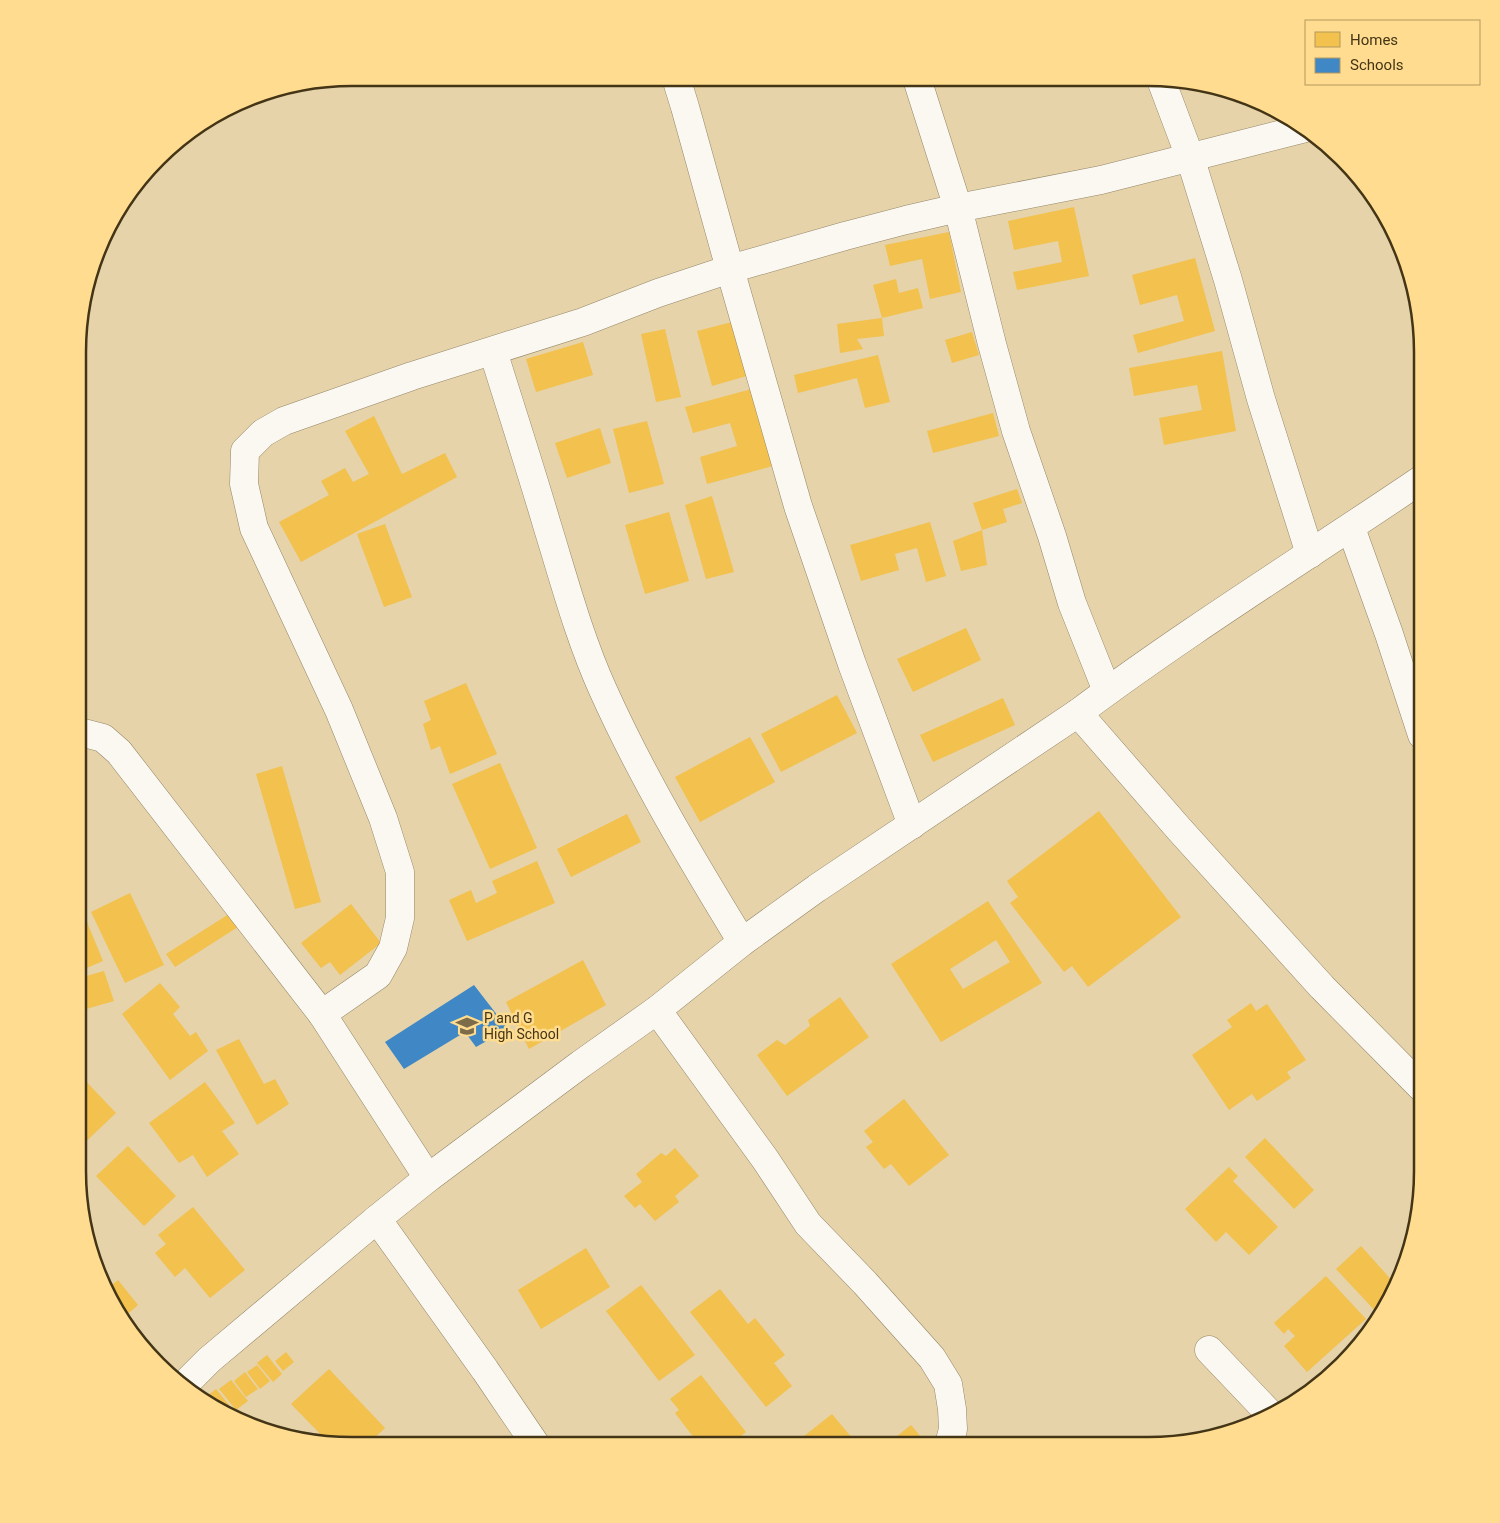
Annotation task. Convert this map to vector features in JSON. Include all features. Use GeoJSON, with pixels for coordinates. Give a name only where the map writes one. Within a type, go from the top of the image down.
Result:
{"type":"FeatureCollection","features":[{"type":"Feature","properties":{"kind":"street"},"geometry":{"type":"LineString","coordinates":[[678,86],[798,506],[852,664],[912,825]]}},
{"type":"Feature","properties":{"kind":"street"},"geometry":{"type":"LineString","coordinates":[[919,86],[958,208],[1016,431],[1052,536],[1072,603],[1107,691]]}},
{"type":"Feature","properties":{"kind":"street"},"geometry":{"type":"LineString","coordinates":[[1164,87],[1190,157],[1228,280],[1261,399],[1310,554]]}},
{"type":"Feature","properties":{"kind":"street"},"geometry":{"type":"LineString","coordinates":[[322,1014],[378,975],[393,948],[400,918],[400,872],[384,818],[339,710],[254,528],[244,484],[245,452],[263,433],[284,421],[412,376],[583,322],[730,268],[845,236],[958,208],[1101,180],[1295,131]]}},
{"type":"Feature","properties":{"kind":"street"},"geometry":{"type":"LineString","coordinates":[[493,351],[576,622],[602,689],[635,757],[742,942]]}},
{"type":"Feature","properties":{"kind":"street"},"geometry":{"type":"LineString","coordinates":[[189,1381],[209,1360],[428,1178],[657,1010],[742,942],[817,888],[1078,713],[1198,628],[1414,485]]}},
{"type":"Feature","properties":{"kind":"street"},"geometry":{"type":"LineString","coordinates":[[1351,528],[1414,711]]}},
{"type":"Feature","properties":{"kind":"street"},"geometry":{"type":"LineString","coordinates":[[1078,713],[1179,829],[1322,987],[1414,1080]]}},
{"type":"Feature","properties":{"kind":"street"},"geometry":{"type":"LineString","coordinates":[[86,734],[102,738],[119,752],[322,1014],[428,1178]]}},
{"type":"Feature","properties":{"kind":"street"},"geometry":{"type":"LineString","coordinates":[[657,1010],[765,1159],[808,1224],[865,1283],[932,1358],[948,1384],[952,1409],[953,1429],[951,1437]]}},
{"type":"Feature","properties":{"kind":"street"},"geometry":{"type":"LineString","coordinates":[[377,1219],[531,1437]]}},
{"type":"Feature","properties":{"kind":"street"},"geometry":{"type":"LineString","coordinates":[[1209,1350],[1265,1409]]}},
{"type":"Feature","properties":{"kind":"building: Homes"},"geometry":{"type":"Polygon","coordinates":[[[1074,207],[1089,276],[1017,290],[1013,272],[1062,262],[1058,241],[1014,250],[1008,221],[1074,207]]]}},
{"type":"Feature","properties":{"kind":"building: Homes"},"geometry":{"type":"Polygon","coordinates":[[[949,232],[961,292],[930,299],[922,259],[890,266],[885,245],[949,232]]]}},
{"type":"Feature","properties":{"kind":"building: Homes"},"geometry":{"type":"Polygon","coordinates":[[[1195,258],[1215,331],[1138,353],[1133,335],[1184,321],[1177,295],[1140,305],[1132,275],[1195,258]]]}},
{"type":"Feature","properties":{"kind":"building: Homes"},"geometry":{"type":"Polygon","coordinates":[[[896,279],[899,293],[918,288],[923,308],[882,318],[873,285],[896,279]]]}},
{"type":"Feature","properties":{"kind":"building: Homes"},"geometry":{"type":"Polygon","coordinates":[[[882,318],[884,336],[857,339],[863,349],[840,353],[837,324],[882,318]]]}},
{"type":"Feature","properties":{"kind":"building: Homes"},"geometry":{"type":"Polygon","coordinates":[[[736,321],[750,375],[712,386],[697,331],[736,321]]]}},
{"type":"Feature","properties":{"kind":"building: Homes"},"geometry":{"type":"Polygon","coordinates":[[[665,329],[681,397],[656,402],[641,334],[665,329]]]}},
{"type":"Feature","properties":{"kind":"building: Homes"},"geometry":{"type":"Polygon","coordinates":[[[972,332],[979,355],[952,363],[945,340],[972,332]]]}},
{"type":"Feature","properties":{"kind":"building: Homes"},"geometry":{"type":"Polygon","coordinates":[[[583,342],[593,375],[536,392],[526,359],[583,342]]]}},
{"type":"Feature","properties":{"kind":"building: Homes"},"geometry":{"type":"Polygon","coordinates":[[[1222,351],[1236,431],[1164,445],[1159,418],[1202,410],[1197,385],[1134,396],[1129,368],[1222,351]]]}},
{"type":"Feature","properties":{"kind":"building: Homes"},"geometry":{"type":"Polygon","coordinates":[[[878,355],[890,402],[865,408],[857,378],[798,393],[794,375],[878,355]]]}},
{"type":"Feature","properties":{"kind":"building: Homes"},"geometry":{"type":"Polygon","coordinates":[[[759,387],[780,464],[707,484],[700,457],[737,446],[730,423],[693,433],[685,407],[759,387]]]}},
{"type":"Feature","properties":{"kind":"building: Homes"},"geometry":{"type":"Polygon","coordinates":[[[993,413],[999,436],[933,453],[927,431],[993,413]]]}},
{"type":"Feature","properties":{"kind":"building: Homes"},"geometry":{"type":"Polygon","coordinates":[[[374,416],[402,474],[445,453],[457,477],[301,562],[279,522],[329,495],[321,481],[345,468],[353,482],[369,474],[345,431],[374,416]]]}},
{"type":"Feature","properties":{"kind":"building: Homes"},"geometry":{"type":"Polygon","coordinates":[[[647,421],[664,484],[629,493],[613,429],[647,421]]]}},
{"type":"Feature","properties":{"kind":"building: Homes"},"geometry":{"type":"Polygon","coordinates":[[[600,428],[611,463],[567,478],[555,443],[600,428]]]}},
{"type":"Feature","properties":{"kind":"building: Homes"},"geometry":{"type":"Polygon","coordinates":[[[1017,489],[1022,503],[1003,509],[1007,522],[982,530],[973,503],[1017,489]]]}},
{"type":"Feature","properties":{"kind":"building: Homes"},"geometry":{"type":"Polygon","coordinates":[[[712,496],[734,572],[706,579],[685,505],[712,496]]]}},
{"type":"Feature","properties":{"kind":"building: Homes"},"geometry":{"type":"Polygon","coordinates":[[[669,512],[689,581],[645,594],[625,525],[669,512]]]}},
{"type":"Feature","properties":{"kind":"building: Homes"},"geometry":{"type":"Polygon","coordinates":[[[930,522],[946,576],[926,582],[917,548],[895,554],[899,570],[861,581],[850,545],[930,522]]]}},
{"type":"Feature","properties":{"kind":"building: Homes"},"geometry":{"type":"Polygon","coordinates":[[[385,524],[412,597],[384,607],[357,534],[385,524]]]}},
{"type":"Feature","properties":{"kind":"building: Homes"},"geometry":{"type":"Polygon","coordinates":[[[982,530],[987,565],[961,571],[953,541],[982,530]]]}},
{"type":"Feature","properties":{"kind":"building: Homes"},"geometry":{"type":"Polygon","coordinates":[[[966,628],[981,660],[913,692],[897,659],[966,628]]]}},
{"type":"Feature","properties":{"kind":"building: Homes"},"geometry":{"type":"Polygon","coordinates":[[[466,683],[497,754],[450,774],[440,746],[431,750],[423,724],[431,720],[424,701],[466,683]]]}},
{"type":"Feature","properties":{"kind":"building: Homes"},"geometry":{"type":"Polygon","coordinates":[[[837,695],[857,733],[781,772],[761,734],[837,695]]]}},
{"type":"Feature","properties":{"kind":"building: Homes"},"geometry":{"type":"Polygon","coordinates":[[[1003,698],[1015,725],[933,762],[920,735],[1003,698]]]}},
{"type":"Feature","properties":{"kind":"building: Homes"},"geometry":{"type":"Polygon","coordinates":[[[750,737],[775,782],[700,822],[675,777],[750,737]]]}},
{"type":"Feature","properties":{"kind":"building: Homes"},"geometry":{"type":"Polygon","coordinates":[[[500,763],[537,848],[490,869],[452,784],[500,763]]]}},
{"type":"Feature","properties":{"kind":"building: Homes"},"geometry":{"type":"Polygon","coordinates":[[[282,766],[321,902],[295,909],[256,774],[282,766]]]}},
{"type":"Feature","properties":{"kind":"building: Homes"},"geometry":{"type":"Polygon","coordinates":[[[1099,811],[1181,917],[1088,987],[1072,966],[1064,972],[1010,903],[1018,897],[1007,881],[1099,811]]]}},
{"type":"Feature","properties":{"kind":"building: Homes"},"geometry":{"type":"Polygon","coordinates":[[[627,814],[641,842],[571,877],[557,849],[627,814]]]}},
{"type":"Feature","properties":{"kind":"building: Homes"},"geometry":{"type":"Polygon","coordinates":[[[537,861],[555,903],[467,941],[449,900],[471,890],[476,903],[497,893],[492,881],[537,861]]]}},
{"type":"Feature","properties":{"kind":"building: Homes"},"geometry":{"type":"Polygon","coordinates":[[[130,893],[164,965],[125,983],[91,912],[130,893]]]}},
{"type":"Feature","properties":{"kind":"building: Homes"},"geometry":{"type":"Polygon","coordinates":[[[988,901],[1042,983],[941,1042],[891,964],[988,901]],[[996,940],[950,969],[963,989],[1010,962],[996,940]]]}},
{"type":"Feature","properties":{"kind":"building: Homes"},"geometry":{"type":"Polygon","coordinates":[[[351,904],[381,943],[340,975],[330,962],[321,968],[301,943],[351,904]]]}},
{"type":"Feature","properties":{"kind":"building: Homes"},"geometry":{"type":"Polygon","coordinates":[[[229,914],[238,927],[175,967],[166,954],[229,914]]]}},
{"type":"Feature","properties":{"kind":"building: Homes"},"geometry":{"type":"Polygon","coordinates":[[[86,920],[103,961],[86,968],[86,920]]]}},
{"type":"Feature","properties":{"kind":"building: Homes"},"geometry":{"type":"Polygon","coordinates":[[[583,960],[606,1005],[529,1049],[506,1002],[583,960]]]}},
{"type":"Feature","properties":{"kind":"building: Homes"},"geometry":{"type":"Polygon","coordinates":[[[104,971],[114,1001],[86,1009],[86,976],[104,971]]]}},
{"type":"Feature","properties":{"kind":"building: Homes"},"geometry":{"type":"Polygon","coordinates":[[[160,983],[180,1007],[173,1014],[190,1036],[196,1032],[208,1051],[170,1080],[122,1014],[160,983]]]}},
{"type":"Feature","properties":{"kind":"building: Homes"},"geometry":{"type":"Polygon","coordinates":[[[840,997],[869,1037],[787,1096],[757,1055],[777,1040],[785,1045],[810,1026],[808,1020],[840,997]]]}},
{"type":"Feature","properties":{"kind":"building: Homes"},"geometry":{"type":"Polygon","coordinates":[[[1251,1003],[1256,1011],[1267,1004],[1306,1060],[1287,1072],[1291,1078],[1257,1101],[1252,1094],[1229,1110],[1192,1055],[1232,1027],[1227,1020],[1251,1003]]]}},
{"type":"Feature","properties":{"kind":"building: Homes"},"geometry":{"type":"Polygon","coordinates":[[[239,1039],[264,1084],[275,1079],[289,1104],[257,1125],[216,1050],[239,1039]]]}},
{"type":"Feature","properties":{"kind":"building: Homes"},"geometry":{"type":"Polygon","coordinates":[[[86,1081],[116,1113],[86,1141],[86,1081]]]}},
{"type":"Feature","properties":{"kind":"building: Homes"},"geometry":{"type":"Polygon","coordinates":[[[205,1082],[235,1123],[222,1131],[239,1154],[207,1177],[193,1155],[179,1163],[149,1123],[205,1082]]]}},
{"type":"Feature","properties":{"kind":"building: Homes"},"geometry":{"type":"Polygon","coordinates":[[[904,1099],[949,1155],[909,1186],[891,1164],[884,1169],[866,1147],[873,1142],[864,1131],[904,1099]]]}},
{"type":"Feature","properties":{"kind":"building: Homes"},"geometry":{"type":"Polygon","coordinates":[[[1265,1138],[1314,1190],[1294,1209],[1245,1157],[1265,1138]]]}},
{"type":"Feature","properties":{"kind":"building: Homes"},"geometry":{"type":"Polygon","coordinates":[[[128,1146],[176,1196],[144,1226],[96,1176],[128,1146]]]}},
{"type":"Feature","properties":{"kind":"building: Homes"},"geometry":{"type":"Polygon","coordinates":[[[675,1148],[699,1176],[675,1196],[679,1202],[655,1221],[640,1204],[635,1208],[624,1196],[642,1182],[636,1174],[661,1153],[666,1156],[675,1148]]]}},
{"type":"Feature","properties":{"kind":"building: Homes"},"geometry":{"type":"Polygon","coordinates":[[[1229,1167],[1238,1176],[1233,1181],[1278,1227],[1249,1255],[1226,1232],[1216,1242],[1185,1209],[1229,1167]]]}},
{"type":"Feature","properties":{"kind":"building: Homes"},"geometry":{"type":"Polygon","coordinates":[[[193,1207],[245,1270],[210,1298],[185,1268],[175,1277],[155,1253],[166,1244],[158,1235],[193,1207]]]}},
{"type":"Feature","properties":{"kind":"building: Homes"},"geometry":{"type":"Polygon","coordinates":[[[1361,1246],[1391,1279],[1374,1310],[1336,1269],[1361,1246]]]}},
{"type":"Feature","properties":{"kind":"building: Homes"},"geometry":{"type":"Polygon","coordinates":[[[586,1248],[610,1287],[541,1329],[518,1290],[586,1248]]]}},
{"type":"Feature","properties":{"kind":"building: Homes"},"geometry":{"type":"Polygon","coordinates":[[[1326,1276],[1366,1319],[1307,1372],[1284,1346],[1295,1336],[1288,1329],[1284,1334],[1274,1323],[1326,1276]]]}},
{"type":"Feature","properties":{"kind":"building: Homes"},"geometry":{"type":"Polygon","coordinates":[[[118,1280],[138,1305],[128,1314],[122,1304],[112,1285],[118,1280]]]}},
{"type":"Feature","properties":{"kind":"building: Homes"},"geometry":{"type":"Polygon","coordinates":[[[641,1285],[695,1355],[659,1381],[606,1311],[641,1285]]]}},
{"type":"Feature","properties":{"kind":"building: Homes"},"geometry":{"type":"Polygon","coordinates":[[[720,1289],[748,1324],[755,1318],[785,1355],[774,1363],[792,1386],[766,1407],[690,1312],[720,1289]]]}},
{"type":"Feature","properties":{"kind":"building: Homes"},"geometry":{"type":"Polygon","coordinates":[[[286,1352],[294,1362],[283,1371],[275,1361],[286,1352]]]}},
{"type":"Feature","properties":{"kind":"building: Homes"},"geometry":{"type":"Polygon","coordinates":[[[267,1355],[282,1374],[273,1382],[257,1363],[267,1355]]]}},
{"type":"Feature","properties":{"kind":"building: Homes"},"geometry":{"type":"Polygon","coordinates":[[[257,1365],[270,1381],[260,1389],[247,1372],[257,1365]]]}},
{"type":"Feature","properties":{"kind":"building: Homes"},"geometry":{"type":"Polygon","coordinates":[[[329,1369],[385,1428],[375,1437],[321,1434],[291,1404],[329,1369]]]}},
{"type":"Feature","properties":{"kind":"building: Homes"},"geometry":{"type":"Polygon","coordinates":[[[245,1372],[258,1389],[246,1397],[234,1381],[245,1372]]]}},
{"type":"Feature","properties":{"kind":"building: Homes"},"geometry":{"type":"Polygon","coordinates":[[[701,1375],[746,1432],[740,1437],[693,1437],[675,1413],[679,1410],[670,1399],[701,1375]]]}},
{"type":"Feature","properties":{"kind":"building: Homes"},"geometry":{"type":"Polygon","coordinates":[[[231,1380],[248,1401],[236,1410],[219,1389],[231,1380]]]}},
{"type":"Feature","properties":{"kind":"building: Homes"},"geometry":{"type":"Polygon","coordinates":[[[216,1389],[230,1406],[229,1407],[209,1395],[216,1389]]]}},
{"type":"Feature","properties":{"kind":"building: Homes"},"geometry":{"type":"Polygon","coordinates":[[[832,1414],[851,1437],[803,1437],[832,1414]]]}},
{"type":"Feature","properties":{"kind":"building: Homes"},"geometry":{"type":"Polygon","coordinates":[[[911,1425],[921,1437],[896,1437],[911,1425]]]}},
{"type":"Feature","properties":{"kind":"building: Schools"},"geometry":{"type":"Polygon","coordinates":[[[474,985],[508,1029],[476,1047],[465,1032],[404,1069],[385,1042],[474,985]]]}},
{"type":"Feature","properties":{"kind":"place","name":"P and G High School"},"geometry":{"type":"Point","coordinates":[467,1026]}}]}
